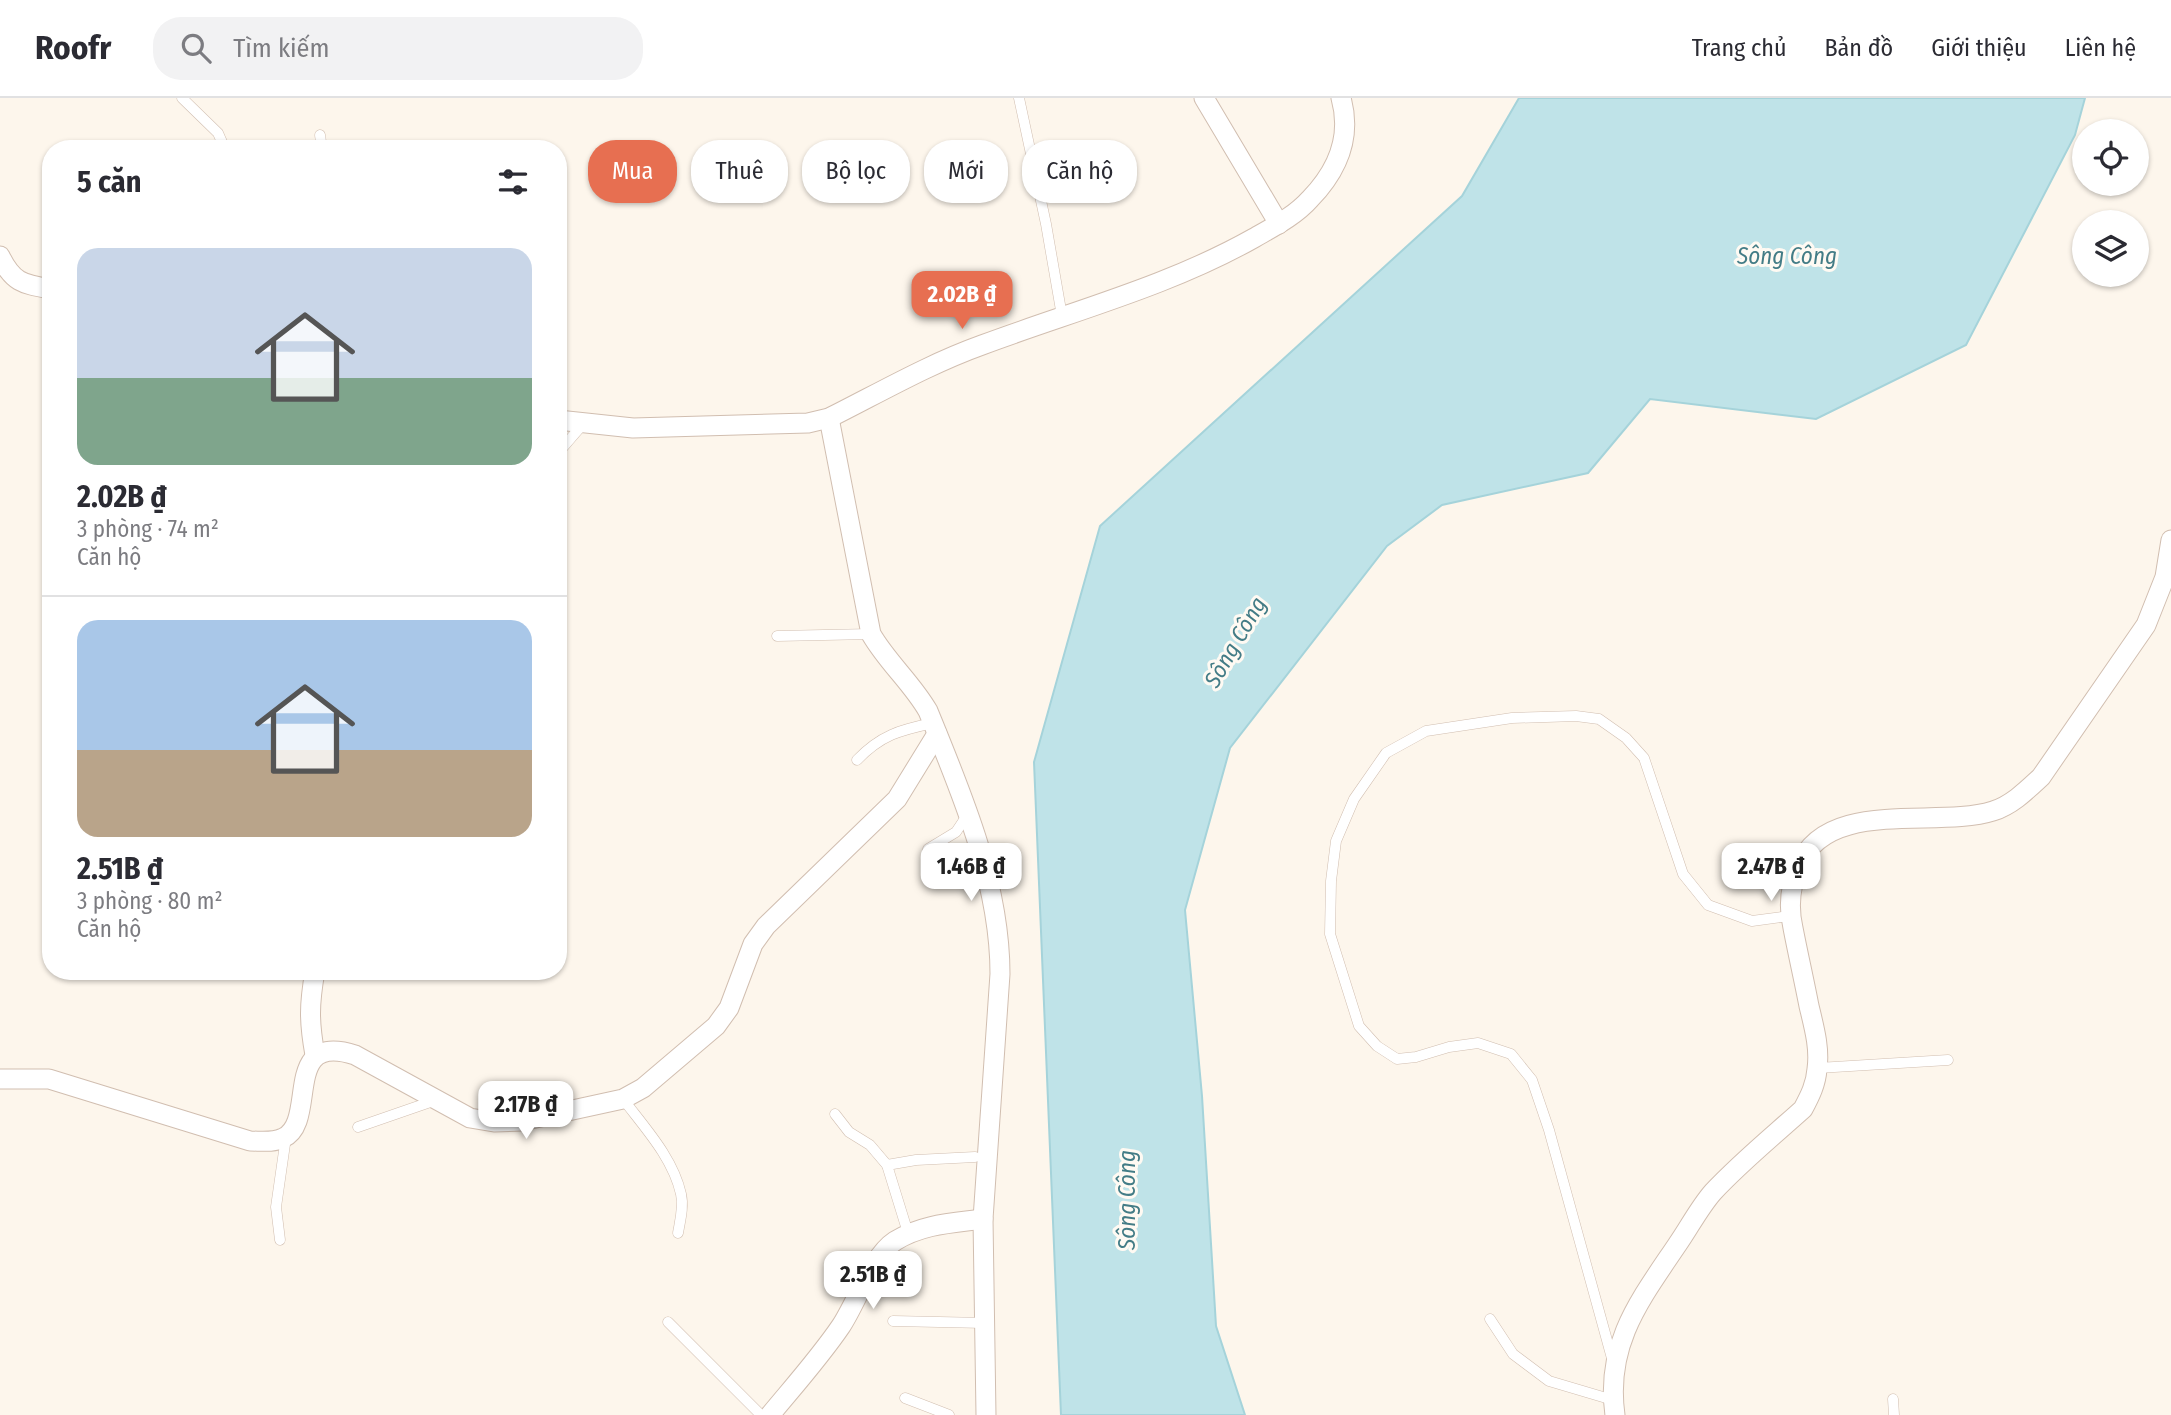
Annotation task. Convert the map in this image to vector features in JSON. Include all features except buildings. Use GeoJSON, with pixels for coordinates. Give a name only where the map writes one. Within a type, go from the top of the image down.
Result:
{"type":"FeatureCollection","features":[{"type":"Feature","properties":{"kind":"street"},"geometry":{"type":"LineString","coordinates":[[1204,98],[1279,224]]}},
{"type":"Feature","properties":{"kind":"street"},"geometry":{"type":"LineString","coordinates":[[567,421],[667,429],[808,423],[829,418],[953,357],[1185,273],[1279,224],[1309,201],[1328,178],[1342,151],[1345,125],[1340,98]]}},
{"type":"Feature","properties":{"kind":"street"},"geometry":{"type":"LineString","coordinates":[[0,256],[12,277],[42,288]]}},
{"type":"Feature","properties":{"kind":"street"},"geometry":{"type":"LineString","coordinates":[[829,418],[871,634],[919,696],[935,729],[980,846],[1000,956],[983,1219],[986,1415]]}},
{"type":"Feature","properties":{"kind":"street"},"geometry":{"type":"LineString","coordinates":[[1614,1408],[1615,1369],[1622,1337],[1635,1308],[1702,1207],[1722,1183],[1803,1109],[1813,1091],[1818,1068],[1817,1045],[1783,916],[1802,858],[1821,837],[1848,825],[1873,820],[1969,817],[1996,810],[2020,796],[2041,777],[2146,625],[2165,577],[2171,540]]}},
{"type":"Feature","properties":{"kind":"street"},"geometry":{"type":"LineString","coordinates":[[315,1055],[326,1051],[341,1051],[355,1055],[470,1118],[494,1122],[522,1121],[623,1099],[643,1087],[716,1026],[729,1008],[752,944],[766,926],[897,799],[935,729]]}},
{"type":"Feature","properties":{"kind":"street"},"geometry":{"type":"LineString","coordinates":[[0,1079],[50,1079],[250,1141],[271,1142],[286,1138],[294,1126],[309,1066],[315,1055],[309,1025],[313,980]]}},
{"type":"Feature","properties":{"kind":"street"},"geometry":{"type":"LineString","coordinates":[[771,1415],[833,1338],[879,1258],[892,1243],[908,1233],[926,1227],[983,1219]]}},
{"type":"Feature","properties":{"kind":"lane"},"geometry":{"type":"LineString","coordinates":[[182,98],[218,133],[221,140]]}},
{"type":"Feature","properties":{"kind":"lane"},"geometry":{"type":"LineString","coordinates":[[1019,98],[1046,224],[1062,316]]}},
{"type":"Feature","properties":{"kind":"lane"},"geometry":{"type":"LineString","coordinates":[[320,135],[320,140]]}},
{"type":"Feature","properties":{"kind":"lane"},"geometry":{"type":"LineString","coordinates":[[567,443],[584,423]]}},
{"type":"Feature","properties":{"kind":"lane"},"geometry":{"type":"LineString","coordinates":[[777,636],[871,634]]}},
{"type":"Feature","properties":{"kind":"lane"},"geometry":{"type":"LineString","coordinates":[[1615,1369],[1532,1080],[1511,1054],[1478,1043],[1397,1059],[1377,1046],[1359,1027],[1330,934],[1331,881],[1336,841],[1354,799],[1386,753],[1426,731],[1511,718],[1576,716],[1599,719],[1626,737],[1644,758],[1683,874],[1709,905],[1752,921],[1783,916]]}},
{"type":"Feature","properties":{"kind":"lane"},"geometry":{"type":"LineString","coordinates":[[857,760],[870,746],[887,735],[935,729]]}},
{"type":"Feature","properties":{"kind":"lane"},"geometry":{"type":"LineString","coordinates":[[928,849],[956,832],[969,814]]}},
{"type":"Feature","properties":{"kind":"lane"},"geometry":{"type":"LineString","coordinates":[[1818,1068],[1948,1060]]}},
{"type":"Feature","properties":{"kind":"lane"},"geometry":{"type":"LineString","coordinates":[[623,1099],[657,1144],[671,1168],[682,1196],[682,1213],[677,1233]]}},
{"type":"Feature","properties":{"kind":"lane"},"geometry":{"type":"LineString","coordinates":[[358,1127],[437,1100]]}},
{"type":"Feature","properties":{"kind":"lane"},"geometry":{"type":"LineString","coordinates":[[835,1114],[849,1132],[870,1146],[887,1165],[908,1233]]}},
{"type":"Feature","properties":{"kind":"lane"},"geometry":{"type":"LineString","coordinates":[[280,1240],[276,1206],[286,1138]]}},
{"type":"Feature","properties":{"kind":"lane"},"geometry":{"type":"LineString","coordinates":[[887,1165],[916,1160],[975,1157]]}},
{"type":"Feature","properties":{"kind":"lane"},"geometry":{"type":"LineString","coordinates":[[1490,1320],[1513,1354],[1549,1381],[1614,1408]]}},
{"type":"Feature","properties":{"kind":"lane"},"geometry":{"type":"LineString","coordinates":[[893,1321],[985,1323]]}},
{"type":"Feature","properties":{"kind":"lane"},"geometry":{"type":"LineString","coordinates":[[668,1322],[761,1415]]}},
{"type":"Feature","properties":{"kind":"lane"},"geometry":{"type":"LineString","coordinates":[[905,1398],[949,1415]]}},
{"type":"Feature","properties":{"kind":"lane"},"geometry":{"type":"LineString","coordinates":[[1893,1399],[1894,1415]]}},
{"type":"Feature","properties":{"kind":"water","name":"Sông Công"},"geometry":{"type":"Polygon","coordinates":[[[1519,98],[2085,98],[2079,119],[2072,119],[2072,141],[1966,345],[1816,419],[1650,399],[1588,473],[1442,505],[1387,546],[1230,748],[1185,910],[1202,1096],[1216,1326],[1245,1415],[1061,1415],[1034,762],[1100,526],[1462,196],[1519,98]]]}}]}
